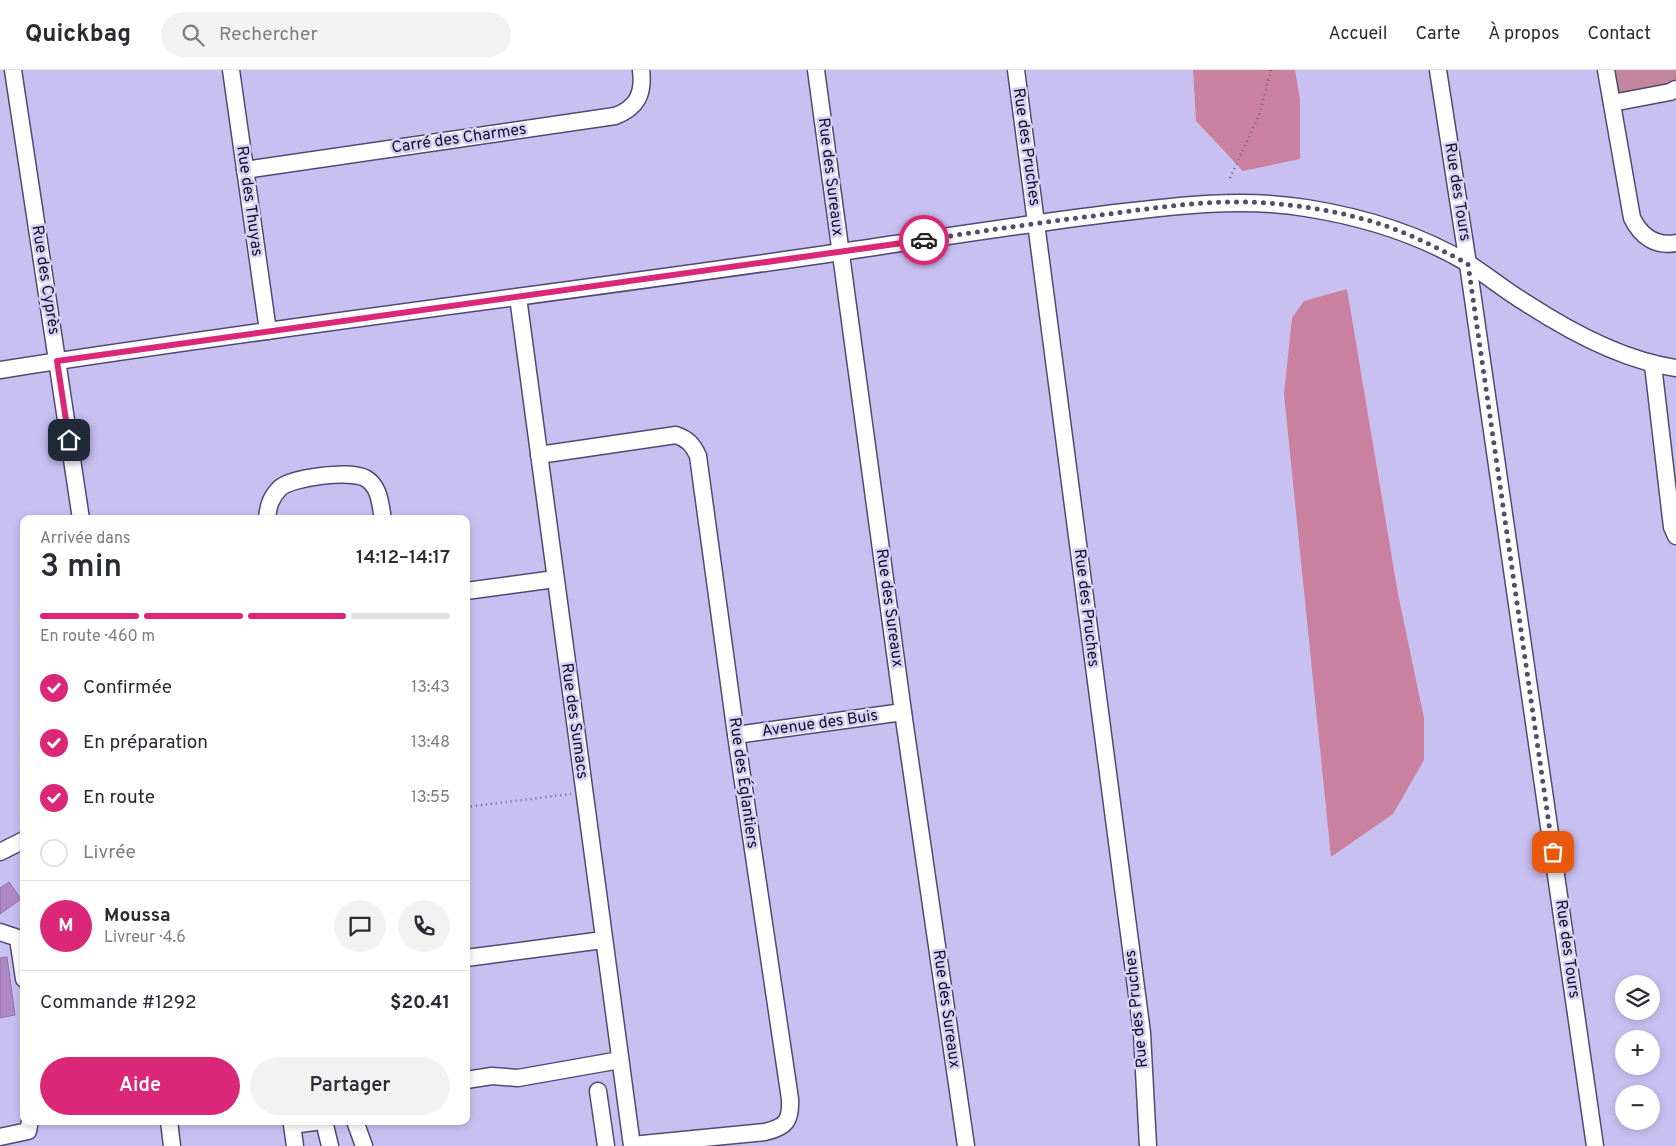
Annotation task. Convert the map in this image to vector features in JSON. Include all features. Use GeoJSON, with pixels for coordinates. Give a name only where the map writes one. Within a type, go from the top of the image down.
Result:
{"type":"FeatureCollection","features":[{"type":"Feature","properties":{"kind":"street","name":"Rue des Cyprès"},"geometry":{"type":"LineString","coordinates":[[13,70],[80,515]]}},
{"type":"Feature","properties":{"kind":"street","name":"Rue des Thuyas"},"geometry":{"type":"LineString","coordinates":[[231,70],[268,331]]}},
{"type":"Feature","properties":{"kind":"street","name":"Carré des Charmes"},"geometry":{"type":"LineString","coordinates":[[244,170],[614,116],[626,112],[635,104],[643,81],[641,70]]}},
{"type":"Feature","properties":{"kind":"street","name":"Rue des Sureaux"},"geometry":{"type":"LineString","coordinates":[[816,70],[903,712],[966,1146]]}},
{"type":"Feature","properties":{"kind":"street","name":"Rue des Pruches"},"geometry":{"type":"LineString","coordinates":[[1016,70],[1142,1033],[1148,1146]]}},
{"type":"Feature","properties":{"kind":"street","name":"Rue des Tours"},"geometry":{"type":"LineString","coordinates":[[1438,70],[1468,264],[1595,1146]]}},
{"type":"Feature","properties":{"kind":"street"},"geometry":{"type":"LineString","coordinates":[[1606,70],[1632,218],[1638,229],[1647,238],[1657,242],[1676,243]]}},
{"type":"Feature","properties":{"kind":"street"},"geometry":{"type":"LineString","coordinates":[[1612,103],[1670,92],[1676,89]]}},
{"type":"Feature","properties":{"kind":"street"},"geometry":{"type":"LineString","coordinates":[[0,370],[840,252],[1036,222],[1190,204],[1244,202],[1304,207],[1368,220],[1422,240],[1468,264],[1527,304],[1599,344],[1654,365],[1676,368]]}},
{"type":"Feature","properties":{"kind":"street","name":"Rue des Sumacs"},"geometry":{"type":"LineString","coordinates":[[518,297],[583,792],[632,1145]]}},
{"type":"Feature","properties":{"kind":"street"},"geometry":{"type":"LineString","coordinates":[[1654,365],[1672,527],[1676,536]]}},
{"type":"Feature","properties":{"kind":"street","name":"Rue des Églantiers"},"geometry":{"type":"LineString","coordinates":[[539,455],[676,435],[684,438],[692,445],[698,456],[736,735],[790,1099],[787,1122],[777,1129],[765,1132],[632,1145]]}},
{"type":"Feature","properties":{"kind":"street"},"geometry":{"type":"LineString","coordinates":[[267,515],[272,496],[281,486],[292,480],[342,474],[366,478],[374,486],[379,495],[382,515]]}},
{"type":"Feature","properties":{"kind":"street"},"geometry":{"type":"LineString","coordinates":[[470,591],[555,579]]}},
{"type":"Feature","properties":{"kind":"street","name":"Avenue des Buis"},"geometry":{"type":"LineString","coordinates":[[736,735],[903,712]]}},
{"type":"Feature","properties":{"kind":"street"},"geometry":{"type":"LineString","coordinates":[[0,852],[20,842]]}},
{"type":"Feature","properties":{"kind":"street"},"geometry":{"type":"LineString","coordinates":[[0,932],[18,938],[20,952]]}},
{"type":"Feature","properties":{"kind":"street"},"geometry":{"type":"LineString","coordinates":[[470,957],[603,940]]}},
{"type":"Feature","properties":{"kind":"street"},"geometry":{"type":"LineString","coordinates":[[470,1079],[492,1076],[518,1078],[620,1060]]}},
{"type":"Feature","properties":{"kind":"street"},"geometry":{"type":"LineString","coordinates":[[598,1091],[606,1146]]}},
{"type":"Feature","properties":{"kind":"street"},"geometry":{"type":"LineString","coordinates":[[0,1137],[28,1131],[29,1125]]}},
{"type":"Feature","properties":{"kind":"street"},"geometry":{"type":"LineString","coordinates":[[169,1125],[172,1146]]}},
{"type":"Feature","properties":{"kind":"street"},"geometry":{"type":"LineString","coordinates":[[292,1125],[295,1146]]}},
{"type":"Feature","properties":{"kind":"street"},"geometry":{"type":"LineString","coordinates":[[324,1125],[330,1146]]}},
{"type":"Feature","properties":{"kind":"street"},"geometry":{"type":"LineString","coordinates":[[356,1125],[364,1146]]}},
{"type":"Feature","properties":{"kind":"path"},"geometry":{"type":"LineString","coordinates":[[1230,178],[1260,113],[1272,70]]}},
{"type":"Feature","properties":{"kind":"path"},"geometry":{"type":"LineString","coordinates":[[470,806],[583,792]]}},
{"type":"Feature","properties":{"kind":"shaded area"},"geometry":{"type":"Polygon","coordinates":[[[1193,70],[1295,70],[1300,99],[1300,159],[1243,171],[1196,121],[1193,70]]]}},
{"type":"Feature","properties":{"kind":"shaded area"},"geometry":{"type":"Polygon","coordinates":[[[1606,70],[1676,70],[1676,89],[1612,103],[1606,70]]]}},
{"type":"Feature","properties":{"kind":"shaded area"},"geometry":{"type":"Polygon","coordinates":[[[1347,289],[1398,594],[1424,718],[1424,760],[1393,814],[1331,857],[1284,394],[1292,318],[1304,301],[1347,289]]]}},
{"type":"Feature","properties":{"kind":"building"},"geometry":{"type":"Polygon","coordinates":[[[9,882],[20,900],[0,914],[0,888],[9,882]]]}},
{"type":"Feature","properties":{"kind":"building"},"geometry":{"type":"Polygon","coordinates":[[[7,957],[15,1015],[0,1018],[0,958],[7,957]]]}},
{"type":"Feature","properties":{"kind":"way so far"},"geometry":{"type":"LineString","coordinates":[[924,240],[1036,222],[1190,204],[1244,202],[1304,207],[1368,220],[1422,240],[1468,264],[1553,852]]}},
{"type":"Feature","properties":{"kind":"route"},"geometry":{"type":"LineString","coordinates":[[69,440],[57,361],[924,240]]}}]}
